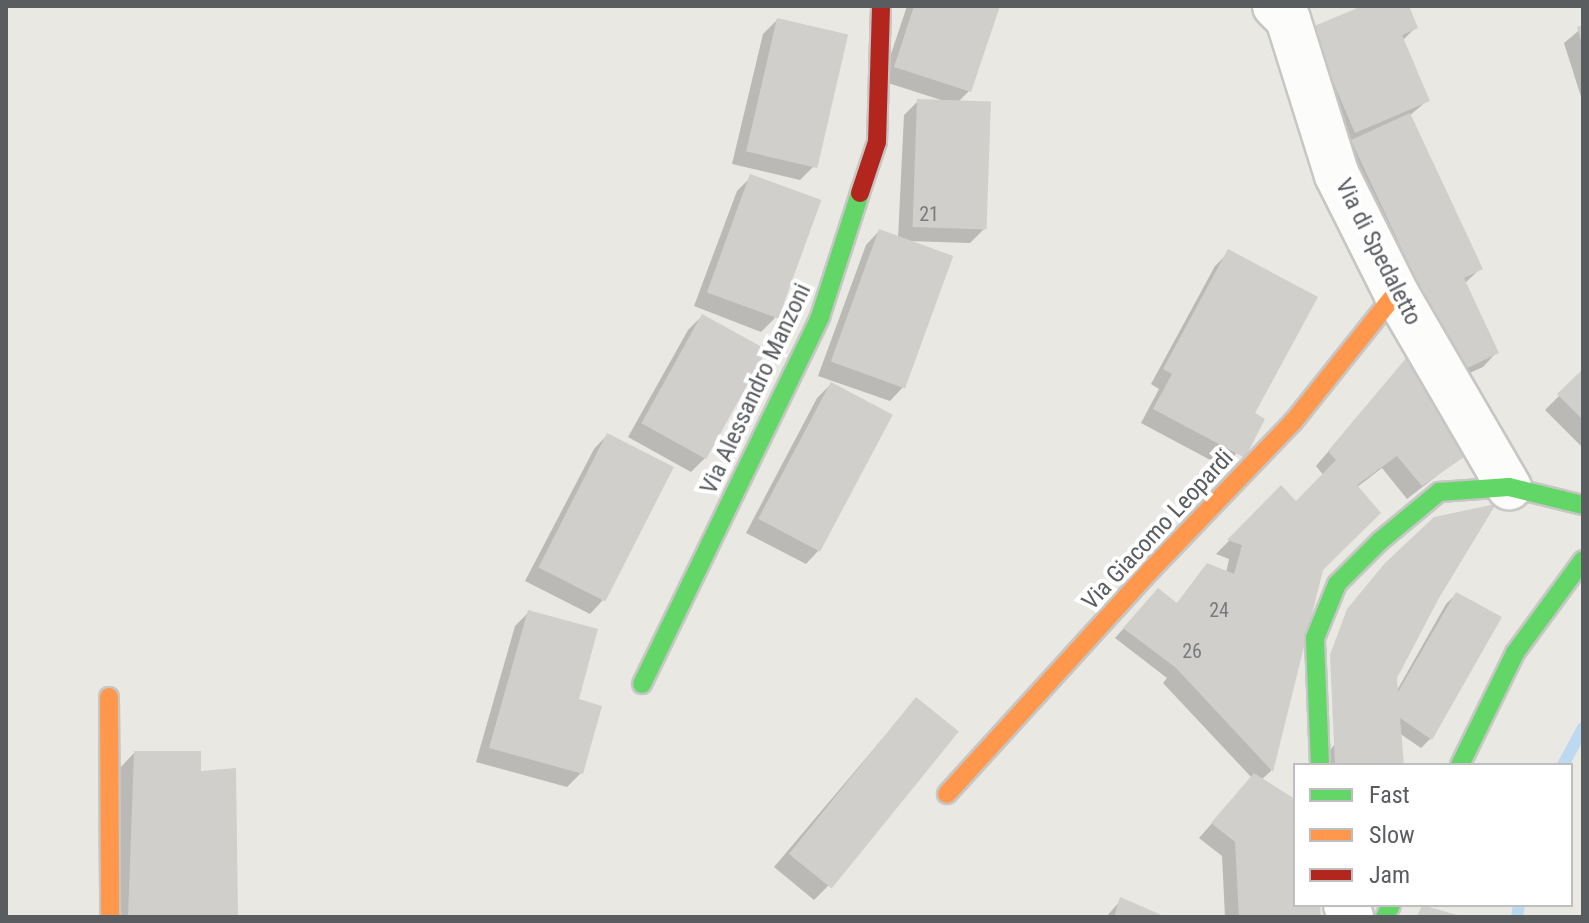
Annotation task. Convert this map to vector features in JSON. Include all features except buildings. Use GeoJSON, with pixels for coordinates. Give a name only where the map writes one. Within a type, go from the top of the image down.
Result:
{"type":"FeatureCollection","features":[{"type":"Feature","properties":{"kind":"street","name":"Via Alessandro Manzoni"},"geometry":{"type":"LineString","coordinates":[[642,684],[820,317],[877,142],[881,6]]}},
{"type":"Feature","properties":{"kind":"street","name":"Via di Spedaletto"},"geometry":{"type":"LineString","coordinates":[[1287,10],[1337,175],[1396,293],[1509,487]]}},
{"type":"Feature","properties":{"kind":"street","name":"Via Giacomo Leopardi"},"geometry":{"type":"LineString","coordinates":[[947,794],[1150,571],[1293,422],[1396,293]]}},
{"type":"Feature","properties":{"kind":"street"},"geometry":{"type":"LineString","coordinates":[[1320,763],[1315,638],[1337,584],[1380,541],[1439,492],[1509,487],[1583,505]]}},
{"type":"Feature","properties":{"kind":"street"},"geometry":{"type":"LineString","coordinates":[[1461,763],[1515,653],[1583,560]]}},
{"type":"Feature","properties":{"kind":"street"},"geometry":{"type":"LineString","coordinates":[[109,697],[110,917]]}},
{"type":"Feature","properties":{"kind":"waterway"},"geometry":{"type":"LineString","coordinates":[[1564,763],[1583,728]]}},
{"type":"Feature","properties":{"kind":"waterway"},"geometry":{"type":"LineString","coordinates":[[1517,917],[1519,907]]}},
{"type":"Feature","properties":{"kind":"traffic: fast"},"geometry":{"type":"LineString","coordinates":[[642,684],[820,317],[860,193]]}},
{"type":"Feature","properties":{"kind":"traffic: fast"},"geometry":{"type":"LineString","coordinates":[[1320,763],[1315,638],[1337,584],[1380,541],[1439,492],[1509,487],[1583,505]]}},
{"type":"Feature","properties":{"kind":"traffic: fast"},"geometry":{"type":"LineString","coordinates":[[1461,763],[1515,653],[1583,560]]}},
{"type":"Feature","properties":{"kind":"traffic: fast"},"geometry":{"type":"LineString","coordinates":[[1385,917],[1390,907]]}},
{"type":"Feature","properties":{"kind":"traffic: slow"},"geometry":{"type":"LineString","coordinates":[[947,794],[1150,571],[1293,422],[1396,293]]}},
{"type":"Feature","properties":{"kind":"traffic: slow"},"geometry":{"type":"LineString","coordinates":[[109,697],[110,917]]}},
{"type":"Feature","properties":{"kind":"traffic: jam"},"geometry":{"type":"LineString","coordinates":[[860,193],[877,142],[881,6]]}}]}
